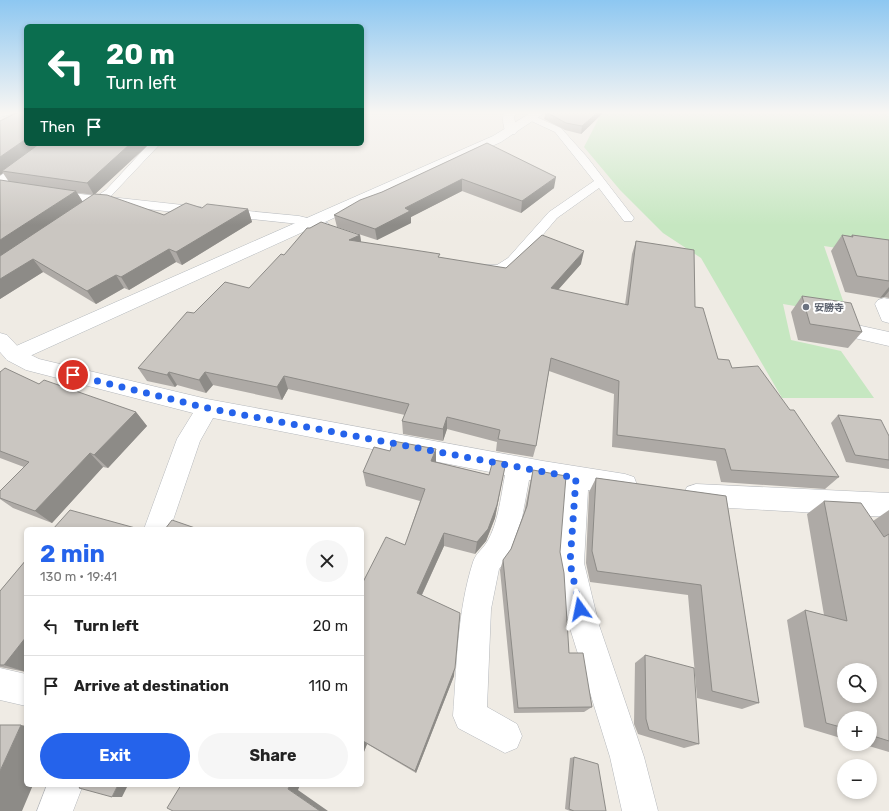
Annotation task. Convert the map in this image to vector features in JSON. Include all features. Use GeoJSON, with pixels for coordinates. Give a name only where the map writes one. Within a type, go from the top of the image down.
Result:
{"type":"FeatureCollection","features":[{"type":"Feature","properties":{"kind":"street"},"geometry":{"type":"LineString","coordinates":[[0,183],[46,150]]}},
{"type":"Feature","properties":{"kind":"street"},"geometry":{"type":"LineString","coordinates":[[7,358],[313,223],[470,150]]}},
{"type":"Feature","properties":{"kind":"street"},"geometry":{"type":"LineString","coordinates":[[857,332],[889,338]]}},
{"type":"Feature","properties":{"kind":"street"},"geometry":{"type":"LineString","coordinates":[[0,340],[7,358]]}},
{"type":"Feature","properties":{"kind":"street"},"geometry":{"type":"LineString","coordinates":[[7,358],[207,408],[576,478],[694,495],[889,505]]}},
{"type":"Feature","properties":{"kind":"street"},"geometry":{"type":"LineString","coordinates":[[158,527],[189,439],[207,408]]}},
{"type":"Feature","properties":{"kind":"street"},"geometry":{"type":"LineString","coordinates":[[505,736],[470,716],[476,609],[487,562],[497,551],[509,518],[519,467]]}},
{"type":"Feature","properties":{"kind":"street"},"geometry":{"type":"LineString","coordinates":[[576,478],[570,563],[584,625],[627,757],[640,811]]}},
{"type":"Feature","properties":{"kind":"street"},"geometry":{"type":"LineString","coordinates":[[0,684],[24,690]]}},
{"type":"Feature","properties":{"kind":"street"},"geometry":{"type":"LineString","coordinates":[[55,811],[64,787]]}},
{"type":"Feature","properties":{"kind":"lane"},"geometry":{"type":"LineString","coordinates":[[80,213],[110,192],[150,150]]}},
{"type":"Feature","properties":{"kind":"lane"},"geometry":{"type":"LineString","coordinates":[[574,150],[628,218]]}},
{"type":"Feature","properties":{"kind":"lane"},"geometry":{"type":"LineString","coordinates":[[465,265],[499,269],[513,261],[553,215],[601,182]]}},
{"type":"Feature","properties":{"kind":"lane"},"geometry":{"type":"LineString","coordinates":[[0,187],[15,190]]}},
{"type":"Feature","properties":{"kind":"lane"},"geometry":{"type":"LineString","coordinates":[[45,194],[99,201],[291,219],[313,223],[336,231]]}},
{"type":"Feature","properties":{"kind":"green space","name":"安勝寺"},"geometry":{"type":"Polygon","coordinates":[[[586,150],[889,150],[889,256],[824,246],[848,315],[783,304],[791,340],[841,351],[874,398],[782,398],[701,258],[663,233],[620,190],[586,150]]]}},
{"type":"Feature","properties":{"kind":"building"},"geometry":{"type":"Polygon","coordinates":[[[0,150],[10,150],[0,157],[0,150]]]}},
{"type":"Feature","properties":{"kind":"building"},"geometry":{"type":"Polygon","coordinates":[[[31,150],[124,150],[87,183],[2,171],[31,150]]]}},
{"type":"Feature","properties":{"kind":"building"},"geometry":{"type":"Polygon","coordinates":[[[472,150],[501,150],[556,177],[522,201],[462,179],[405,208],[410,211],[375,229],[334,215],[360,200],[382,192],[472,150]]]}},
{"type":"Feature","properties":{"kind":"building"},"geometry":{"type":"Polygon","coordinates":[[[0,180],[76,191],[0,240],[0,180]]]}},
{"type":"Feature","properties":{"kind":"building"},"geometry":{"type":"Polygon","coordinates":[[[94,194],[107,195],[164,215],[186,203],[202,208],[207,204],[248,209],[176,252],[169,249],[121,277],[116,275],[87,291],[33,259],[0,279],[0,256],[94,194]]]}},
{"type":"Feature","properties":{"kind":"building"},"geometry":{"type":"Polygon","coordinates":[[[321,222],[360,235],[349,240],[440,254],[438,257],[506,268],[542,235],[584,251],[551,288],[628,305],[636,241],[694,250],[695,307],[703,308],[718,359],[729,360],[732,368],[758,366],[790,410],[794,410],[839,477],[731,470],[725,449],[617,435],[619,381],[551,358],[536,446],[498,439],[500,430],[447,417],[443,429],[402,421],[409,404],[284,376],[277,387],[205,372],[199,380],[169,372],[167,375],[138,368],[187,312],[194,313],[225,282],[249,288],[281,254],[284,255],[307,228],[321,222]]]}},
{"type":"Feature","properties":{"kind":"building"},"geometry":{"type":"Polygon","coordinates":[[[842,235],[889,240],[889,281],[857,276],[842,235]]]}},
{"type":"Feature","properties":{"kind":"building"},"geometry":{"type":"Polygon","coordinates":[[[802,296],[851,303],[862,332],[810,324],[802,296]]]}},
{"type":"Feature","properties":{"kind":"building"},"geometry":{"type":"Polygon","coordinates":[[[5,368],[39,384],[44,380],[136,412],[94,455],[90,453],[35,511],[0,498],[0,491],[29,462],[0,451],[0,372],[5,368]]]}},
{"type":"Feature","properties":{"kind":"building"},"geometry":{"type":"Polygon","coordinates":[[[838,415],[881,420],[889,436],[889,460],[855,455],[838,415]]]}},
{"type":"Feature","properties":{"kind":"building"},"geometry":{"type":"Polygon","coordinates":[[[393,441],[436,449],[431,461],[489,475],[493,460],[506,462],[497,505],[488,529],[477,542],[444,533],[417,593],[460,613],[455,668],[415,771],[364,742],[364,580],[386,537],[405,545],[425,489],[363,472],[374,447],[390,451],[393,441]]]}},
{"type":"Feature","properties":{"kind":"building"},"geometry":{"type":"Polygon","coordinates":[[[533,470],[566,476],[560,552],[564,573],[569,653],[583,653],[592,707],[518,708],[503,560],[511,549],[527,506],[533,470]]]}},
{"type":"Feature","properties":{"kind":"building"},"geometry":{"type":"Polygon","coordinates":[[[596,478],[726,496],[759,703],[712,691],[701,585],[597,571],[592,551],[596,478]]]}},
{"type":"Feature","properties":{"kind":"building"},"geometry":{"type":"Polygon","coordinates":[[[824,501],[861,503],[884,537],[889,534],[889,741],[877,737],[877,711],[837,711],[837,726],[826,723],[805,610],[847,621],[824,501]]]}},
{"type":"Feature","properties":{"kind":"building"},"geometry":{"type":"Polygon","coordinates":[[[70,510],[132,527],[55,527],[70,510]]]}},
{"type":"Feature","properties":{"kind":"building"},"geometry":{"type":"Polygon","coordinates":[[[172,520],[192,527],[167,527],[172,520]]]}},
{"type":"Feature","properties":{"kind":"building"},"geometry":{"type":"Polygon","coordinates":[[[24,562],[24,640],[4,665],[0,665],[0,591],[24,562]]]}},
{"type":"Feature","properties":{"kind":"building"},"geometry":{"type":"Polygon","coordinates":[[[645,655],[694,668],[699,744],[649,730],[646,719],[645,655]]]}},
{"type":"Feature","properties":{"kind":"building"},"geometry":{"type":"Polygon","coordinates":[[[0,725],[21,725],[0,771],[0,725]]]}},
{"type":"Feature","properties":{"kind":"building"},"geometry":{"type":"Polygon","coordinates":[[[574,757],[598,764],[606,811],[574,811],[569,809],[574,757]]]}},
{"type":"Feature","properties":{"kind":"building"},"geometry":{"type":"Polygon","coordinates":[[[80,787],[117,787],[112,797],[79,788],[80,787]]]}},
{"type":"Feature","properties":{"kind":"building"},"geometry":{"type":"Polygon","coordinates":[[[180,787],[289,787],[288,789],[320,811],[173,811],[167,808],[180,787]]]}},
{"type":"Feature","properties":{"kind":"place","name":"安勝寺"},"geometry":{"type":"Point","coordinates":[806,307]}},
{"type":"Feature","properties":{"kind":"route"},"geometry":{"type":"LineString","coordinates":[[73,375],[207,408],[576,478],[570,563],[580,609]]}}]}
